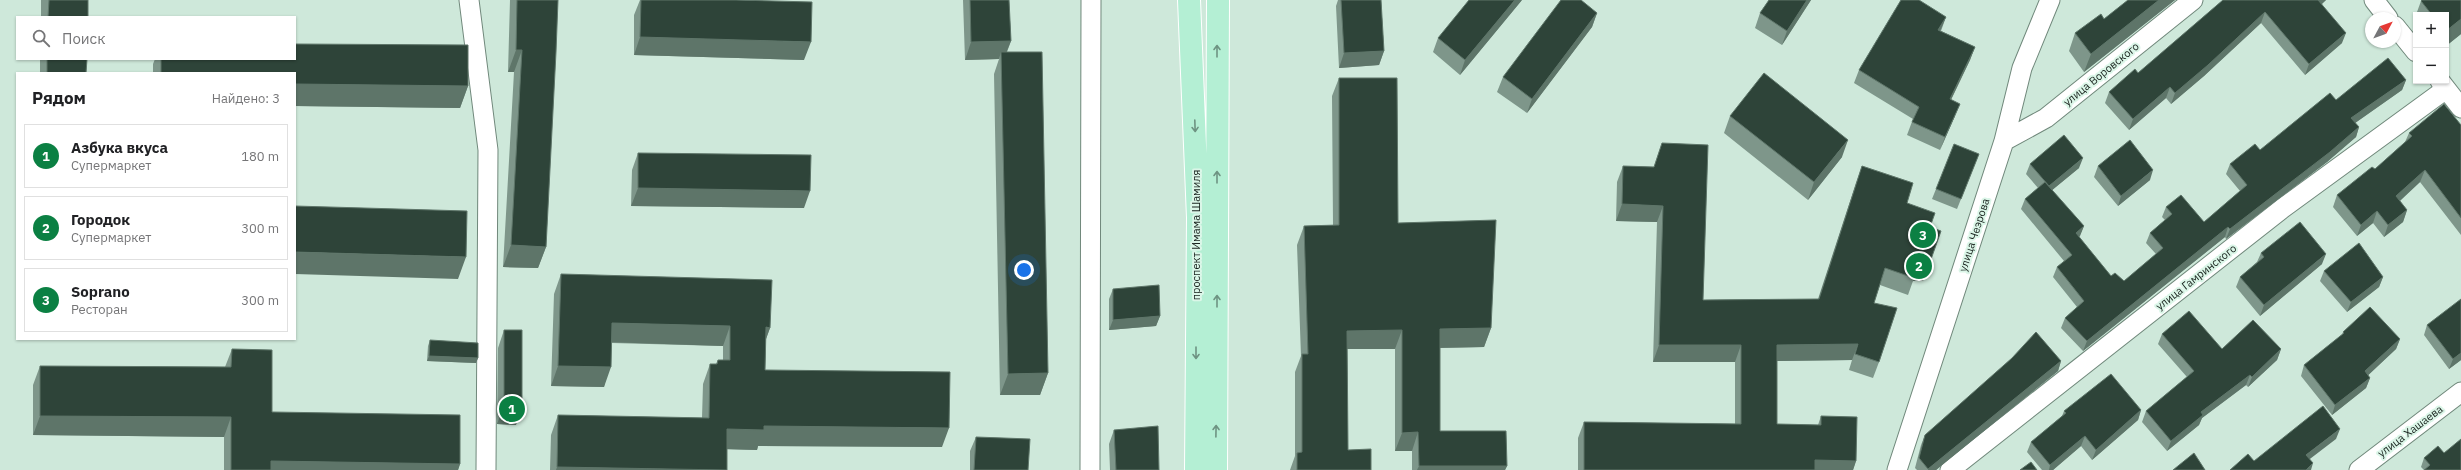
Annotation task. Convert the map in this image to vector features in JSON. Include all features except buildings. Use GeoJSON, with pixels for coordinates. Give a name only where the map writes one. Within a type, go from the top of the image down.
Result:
{"type":"FeatureCollection","features":[{"type":"Feature","properties":{"kind":"main road","name":"проспект Имама Шамиля"},"geometry":{"type":"LineString","coordinates":[[1190,0],[1198,218],[1196,300],[1196,470]]}},
{"type":"Feature","properties":{"kind":"main road","name":"проспект Имама Шамиля"},"geometry":{"type":"LineString","coordinates":[[1216,470],[1218,0]]}},
{"type":"Feature","properties":{"kind":"street"},"geometry":{"type":"LineString","coordinates":[[469,0],[488,150],[486,470]]}},
{"type":"Feature","properties":{"kind":"street"},"geometry":{"type":"LineString","coordinates":[[1090,470],[1091,0]]}},
{"type":"Feature","properties":{"kind":"street","name":"улица Чеэрова"},"geometry":{"type":"LineString","coordinates":[[1898,470],[2004,141],[2022,68],[2050,0]]}},
{"type":"Feature","properties":{"kind":"street","name":"улица Воровского"},"geometry":{"type":"LineString","coordinates":[[2004,141],[2046,118],[2193,0]]}},
{"type":"Feature","properties":{"kind":"street"},"geometry":{"type":"LineString","coordinates":[[2374,0],[2383,12]]}},
{"type":"Feature","properties":{"kind":"street"},"geometry":{"type":"LineString","coordinates":[[2401,33],[2413,48]]}},
{"type":"Feature","properties":{"kind":"street"},"geometry":{"type":"LineString","coordinates":[[2443,85],[2461,108]]}},
{"type":"Feature","properties":{"kind":"street","name":"улица Гамринского"},"geometry":{"type":"LineString","coordinates":[[1950,470],[2283,208],[2443,85]]}},
{"type":"Feature","properties":{"kind":"street","name":"улица Хашаева"},"geometry":{"type":"LineString","coordinates":[[2359,470],[2461,392]]}},
{"type":"Feature","properties":{"kind":"place","name":"Soprano"},"geometry":{"type":"Point","coordinates":[1923,235]}},
{"type":"Feature","properties":{"kind":"place","name":"Городок"},"geometry":{"type":"Point","coordinates":[1919,266]}},
{"type":"Feature","properties":{"kind":"place","name":"Азбука вкуса"},"geometry":{"type":"Point","coordinates":[512,409]}}]}
